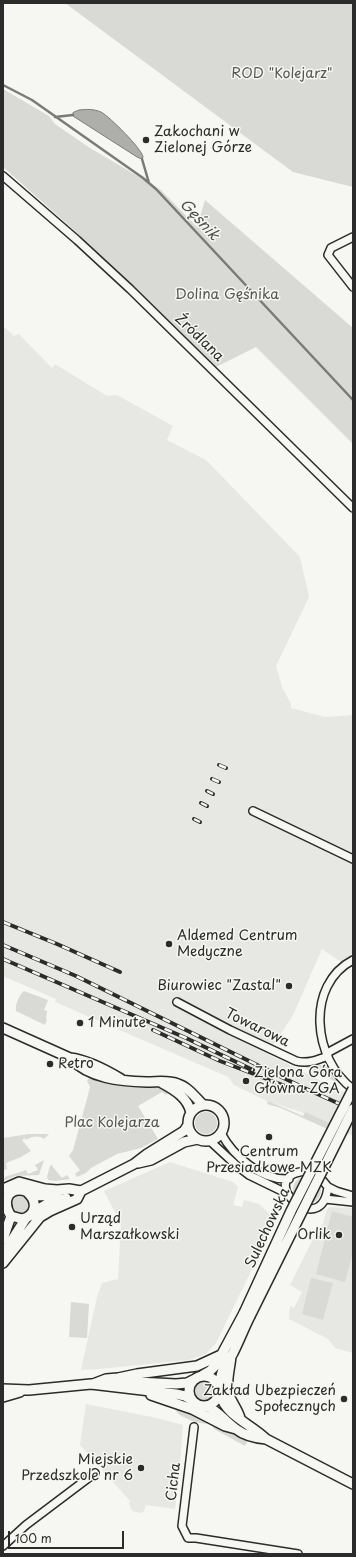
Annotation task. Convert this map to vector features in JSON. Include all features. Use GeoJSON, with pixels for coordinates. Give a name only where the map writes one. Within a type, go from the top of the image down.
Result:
{"type":"FeatureCollection","features":[{"type":"Feature","properties":{"kind":"street","name":"Źródlana"},"geometry":{"type":"LineString","coordinates":[[3,176],[77,240],[130,289],[353,508]]}},
{"type":"Feature","properties":{"kind":"street"},"geometry":{"type":"LineString","coordinates":[[353,237],[331,248],[328,255],[353,287]]}},
{"type":"Feature","properties":{"kind":"street"},"geometry":{"type":"LineString","coordinates":[[253,810],[353,859]]}},
{"type":"Feature","properties":{"kind":"street"},"geometry":{"type":"LineString","coordinates":[[353,960],[344,964],[330,982],[323,997],[320,1023],[322,1041],[327,1054],[338,1073],[353,1089]]}},
{"type":"Feature","properties":{"kind":"street","name":"Towarowa"},"geometry":{"type":"LineString","coordinates":[[177,1002],[230,1030],[296,1061],[310,1062],[353,1039]]}},
{"type":"Feature","properties":{"kind":"street"},"geometry":{"type":"LineString","coordinates":[[3,1028],[70,1058],[76,1065],[110,1080],[170,1081],[179,1084],[187,1089],[203,1105]]}},
{"type":"Feature","properties":{"kind":"street"},"geometry":{"type":"LineString","coordinates":[[7,1215],[18,1219],[79,1192],[134,1164],[184,1131],[188,1125],[191,1113],[187,1102],[180,1094],[159,1082]]}},
{"type":"Feature","properties":{"kind":"street","name":"Sulechowska"},"geometry":{"type":"LineString","coordinates":[[247,1314],[291,1211],[353,1089]]}},
{"type":"Feature","properties":{"kind":"street"},"geometry":{"type":"LineString","coordinates":[[191,1113],[203,1105],[212,1106],[222,1114],[224,1123],[221,1133],[214,1140],[210,1141]]}},
{"type":"Feature","properties":{"kind":"street","name":"Sulechowska"},"geometry":{"type":"LineString","coordinates":[[220,1391],[220,1378],[227,1355],[353,1109]]}},
{"type":"Feature","properties":{"kind":"street"},"geometry":{"type":"LineString","coordinates":[[188,1125],[191,1133],[198,1139]]}},
{"type":"Feature","properties":{"kind":"street"},"geometry":{"type":"LineString","coordinates":[[221,1133],[232,1150],[250,1165],[270,1177],[289,1179]]}},
{"type":"Feature","properties":{"kind":"street"},"geometry":{"type":"LineString","coordinates":[[134,1164],[151,1160],[184,1142],[198,1139],[210,1141],[244,1172],[286,1193],[293,1201],[305,1208],[312,1208],[325,1200],[328,1187]]}},
{"type":"Feature","properties":{"kind":"street"},"geometry":{"type":"LineString","coordinates":[[286,1193],[286,1187],[289,1179],[296,1173],[308,1171],[318,1176],[328,1187],[353,1196]]}},
{"type":"Feature","properties":{"kind":"street"},"geometry":{"type":"LineString","coordinates":[[3,1189],[19,1182],[52,1190],[69,1189],[79,1192]]}},
{"type":"Feature","properties":{"kind":"street"},"geometry":{"type":"LineString","coordinates":[[3,1239],[7,1215],[5,1201],[8,1196],[15,1191],[20,1190],[36,1195],[46,1196],[79,1192]]}},
{"type":"Feature","properties":{"kind":"street"},"geometry":{"type":"LineString","coordinates":[[3,1263],[40,1217],[77,1199],[79,1192]]}},
{"type":"Feature","properties":{"kind":"street"},"geometry":{"type":"LineString","coordinates":[[3,1254],[29,1215],[34,1204],[34,1200],[28,1193]]}},
{"type":"Feature","properties":{"kind":"street"},"geometry":{"type":"LineString","coordinates":[[325,1200],[353,1202]]}},
{"type":"Feature","properties":{"kind":"street"},"geometry":{"type":"LineString","coordinates":[[3,1389],[29,1390],[91,1384],[106,1379],[197,1366],[227,1355],[227,1388],[241,1420]]}},
{"type":"Feature","properties":{"kind":"street","name":"Sulechowska"},"geometry":{"type":"LineString","coordinates":[[199,1377],[210,1371],[227,1355]]}},
{"type":"Feature","properties":{"kind":"street"},"geometry":{"type":"LineString","coordinates":[[118,1378],[137,1382],[176,1384],[187,1383],[199,1377],[214,1378],[220,1391],[222,1402],[226,1408],[241,1420],[266,1439],[352,1484]]}},
{"type":"Feature","properties":{"kind":"street"},"geometry":{"type":"LineString","coordinates":[[192,1400],[189,1394],[189,1389],[191,1384],[199,1377]]}},
{"type":"Feature","properties":{"kind":"street"},"geometry":{"type":"LineString","coordinates":[[91,1384],[185,1396],[196,1404],[206,1406],[215,1411],[236,1429]]}},
{"type":"Feature","properties":{"kind":"street"},"geometry":{"type":"LineString","coordinates":[[3,1397],[29,1390]]}},
{"type":"Feature","properties":{"kind":"street"},"geometry":{"type":"LineString","coordinates":[[143,1391],[155,1397],[192,1409],[253,1438],[266,1439]]}},
{"type":"Feature","properties":{"kind":"street"},"geometry":{"type":"LineString","coordinates":[[206,1406],[215,1402],[220,1391]]}},
{"type":"Feature","properties":{"kind":"street","name":"Cicha"},"geometry":{"type":"LineString","coordinates":[[194,1427],[182,1526],[188,1538],[298,1554]]}},
{"type":"Feature","properties":{"kind":"street"},"geometry":{"type":"LineString","coordinates":[[3,1546],[26,1525],[95,1472]]}},
{"type":"Feature","properties":{"kind":"shaded area"},"geometry":{"type":"Polygon","coordinates":[[[79,110],[96,110],[105,115],[125,133],[137,147],[143,157],[142,159],[73,116],[73,113],[79,110]]]}},
{"type":"Feature","properties":{"kind":"shaded area"},"geometry":{"type":"Polygon","coordinates":[[[3,326],[14,336],[19,334],[52,368],[55,364],[107,396],[117,395],[173,426],[167,440],[206,460],[300,557],[309,597],[276,666],[282,687],[291,704],[291,708],[325,717],[353,715],[353,960],[344,964],[322,949],[293,1015],[268,1054],[353,1097],[353,1136],[304,1113],[267,1101],[234,1085],[228,1077],[55,1002],[56,999],[3,976],[3,326]]]}},
{"type":"Feature","properties":{"kind":"shaded area"},"geometry":{"type":"Polygon","coordinates":[[[170,1162],[233,1182],[238,1187],[233,1205],[242,1207],[244,1200],[259,1204],[276,1220],[216,1343],[206,1354],[189,1360],[81,1370],[97,1297],[102,1283],[118,1279],[121,1224],[104,1191],[170,1162]]]}},
{"type":"Feature","properties":{"kind":"shaded area"},"geometry":{"type":"Polygon","coordinates":[[[330,1207],[353,1208],[353,1353],[335,1348],[328,1339],[289,1319],[290,1306],[294,1308],[302,1292],[290,1285],[312,1241],[320,1233],[327,1209],[330,1207]]]}},
{"type":"Feature","properties":{"kind":"shaded area","name":"Miejskie Przedszkole nr 6"},"geometry":{"type":"Polygon","coordinates":[[[86,1404],[157,1418],[183,1425],[175,1509],[146,1505],[144,1511],[141,1513],[132,1511],[129,1504],[130,1501],[80,1445],[86,1404]]]}},
{"type":"Feature","properties":{"kind":"green space","name":"ROD \"Kolejarz\""},"geometry":{"type":"Polygon","coordinates":[[[65,3],[353,3],[353,187],[293,172],[65,3]]]}},
{"type":"Feature","properties":{"kind":"green space","name":"Dolina Gęśnika"},"geometry":{"type":"Polygon","coordinates":[[[3,89],[49,116],[55,124],[90,148],[161,190],[197,227],[205,200],[353,328],[353,444],[256,347],[216,367],[74,230],[3,167],[3,89]]]}},
{"type":"Feature","properties":{"kind":"green space"},"geometry":{"type":"Polygon","coordinates":[[[24,991],[48,1000],[44,1010],[47,1011],[47,1020],[45,1025],[16,1011],[16,1006],[20,995],[24,991]]]}},
{"type":"Feature","properties":{"kind":"green space"},"geometry":{"type":"Polygon","coordinates":[[[321,1065],[327,1067],[337,1079],[336,1082],[303,1066],[321,1065]]]}},
{"type":"Feature","properties":{"kind":"green space","name":"Plac Kolejarza"},"geometry":{"type":"Polygon","coordinates":[[[90,1076],[114,1083],[160,1087],[171,1091],[166,1095],[162,1092],[138,1106],[158,1139],[141,1148],[117,1154],[77,1177],[75,1174],[80,1170],[69,1156],[73,1150],[88,1095],[90,1087],[87,1081],[90,1076]]]}},
{"type":"Feature","properties":{"kind":"green space"},"geometry":{"type":"Polygon","coordinates":[[[268,1101],[303,1116],[305,1112],[349,1132],[345,1137],[281,1108],[267,1104],[268,1101]]]}},
{"type":"Feature","properties":{"kind":"green space"},"geometry":{"type":"Polygon","coordinates":[[[206,1112],[214,1115],[217,1123],[214,1131],[206,1134],[198,1131],[195,1123],[198,1115],[206,1112]]]}},
{"type":"Feature","properties":{"kind":"green space"},"geometry":{"type":"Polygon","coordinates":[[[29,1134],[49,1134],[44,1139],[35,1136],[22,1140],[31,1151],[6,1163],[7,1169],[3,1170],[3,1138],[29,1134]]]}},
{"type":"Feature","properties":{"kind":"green space"},"geometry":{"type":"Polygon","coordinates":[[[44,1160],[39,1175],[15,1176],[3,1181],[5,1177],[26,1170],[28,1174],[38,1170],[35,1165],[44,1160]]]}},
{"type":"Feature","properties":{"kind":"green space"},"geometry":{"type":"Polygon","coordinates":[[[54,1164],[52,1166],[62,1178],[67,1175],[70,1179],[56,1181],[48,1180],[47,1177],[50,1166],[54,1164]]]}},
{"type":"Feature","properties":{"kind":"green space"},"geometry":{"type":"Polygon","coordinates":[[[307,1176],[317,1180],[321,1190],[317,1200],[307,1204],[297,1200],[293,1190],[297,1180],[307,1176]]]}},
{"type":"Feature","properties":{"kind":"green space"},"geometry":{"type":"Polygon","coordinates":[[[20,1196],[26,1199],[29,1205],[26,1211],[20,1214],[14,1211],[11,1205],[14,1199],[20,1196]]]}},
{"type":"Feature","properties":{"kind":"green space","name":"Orlik"},"geometry":{"type":"Polygon","coordinates":[[[332,1211],[353,1217],[353,1252],[345,1282],[316,1274],[332,1211]]]}},
{"type":"Feature","properties":{"kind":"green space"},"geometry":{"type":"Polygon","coordinates":[[[311,1278],[333,1283],[323,1320],[302,1314],[311,1278]]]}},
{"type":"Feature","properties":{"kind":"green space"},"geometry":{"type":"Polygon","coordinates":[[[71,1302],[89,1304],[87,1338],[69,1337],[71,1302]]]}},
{"type":"Feature","properties":{"kind":"green space"},"geometry":{"type":"Polygon","coordinates":[[[204,1382],[210,1385],[213,1391],[210,1397],[204,1400],[198,1397],[195,1391],[198,1385],[204,1382]]]}},
{"type":"Feature","properties":{"kind":"green space"},"geometry":{"type":"Polygon","coordinates":[[[178,1406],[211,1421],[207,1424],[187,1419],[178,1414],[176,1411],[178,1406]]]}},
{"type":"Feature","properties":{"kind":"green space"},"geometry":{"type":"Polygon","coordinates":[[[215,1423],[248,1440],[245,1446],[214,1429],[215,1423]]]}},
{"type":"Feature","properties":{"kind":"waterway","name":"Gęśnik"},"geometry":{"type":"LineString","coordinates":[[3,85],[32,100],[143,178],[156,189],[353,400]]}},
{"type":"Feature","properties":{"kind":"waterway"},"geometry":{"type":"LineString","coordinates":[[55,117],[73,115]]}},
{"type":"Feature","properties":{"kind":"waterway"},"geometry":{"type":"LineString","coordinates":[[142,159],[149,183]]}},
{"type":"Feature","properties":{"kind":"railway"},"geometry":{"type":"LineString","coordinates":[[219,765],[226,768]]}},
{"type":"Feature","properties":{"kind":"railway"},"geometry":{"type":"LineString","coordinates":[[212,779],[219,782]]}},
{"type":"Feature","properties":{"kind":"railway"},"geometry":{"type":"LineString","coordinates":[[207,791],[213,794]]}},
{"type":"Feature","properties":{"kind":"railway"},"geometry":{"type":"LineString","coordinates":[[201,803],[207,806]]}},
{"type":"Feature","properties":{"kind":"railway"},"geometry":{"type":"LineString","coordinates":[[194,819],[200,822]]}},
{"type":"Feature","properties":{"kind":"railway"},"geometry":{"type":"LineString","coordinates":[[3,922],[120,972]]}},
{"type":"Feature","properties":{"kind":"railway"},"geometry":{"type":"LineString","coordinates":[[3,945],[76,976],[302,1087],[353,1110]]}},
{"type":"Feature","properties":{"kind":"railway"},"geometry":{"type":"LineString","coordinates":[[3,959],[186,1038],[253,1070]]}},
{"type":"Feature","properties":{"kind":"railway"},"geometry":{"type":"LineString","coordinates":[[153,1030],[220,1061],[293,1089]]}},
{"type":"Feature","properties":{"kind":"place","name":"Zakochani w Zielonej Górze"},"geometry":{"type":"Point","coordinates":[146,140]}},
{"type":"Feature","properties":{"kind":"place","name":"Aldemed Centrum Medyczne"},"geometry":{"type":"Point","coordinates":[169,944]}},
{"type":"Feature","properties":{"kind":"place","name":"Biurowiec \"Zastal\""},"geometry":{"type":"Point","coordinates":[289,986]}},
{"type":"Feature","properties":{"kind":"place","name":"1 Minute"},"geometry":{"type":"Point","coordinates":[80,1023]}},
{"type":"Feature","properties":{"kind":"place","name":"Retro"},"geometry":{"type":"Point","coordinates":[50,1064]}},
{"type":"Feature","properties":{"kind":"place","name":"Zielona Góra Główna ZGA"},"geometry":{"type":"Point","coordinates":[246,1081]}},
{"type":"Feature","properties":{"kind":"place","name":"Centrum Przesiadkowe MZK"},"geometry":{"type":"Point","coordinates":[269,1137]}},
{"type":"Feature","properties":{"kind":"place","name":"Urząd Marszałkowski"},"geometry":{"type":"Point","coordinates":[72,1227]}},
{"type":"Feature","properties":{"kind":"place","name":"Orlik"},"geometry":{"type":"Point","coordinates":[339,1235]}},
{"type":"Feature","properties":{"kind":"place","name":"Zakład Ubezpieczeń Społecznych"},"geometry":{"type":"Point","coordinates":[344,1399]}},
{"type":"Feature","properties":{"kind":"place","name":"Miejskie Przedszkole nr 6"},"geometry":{"type":"Point","coordinates":[141,1468]}}]}
